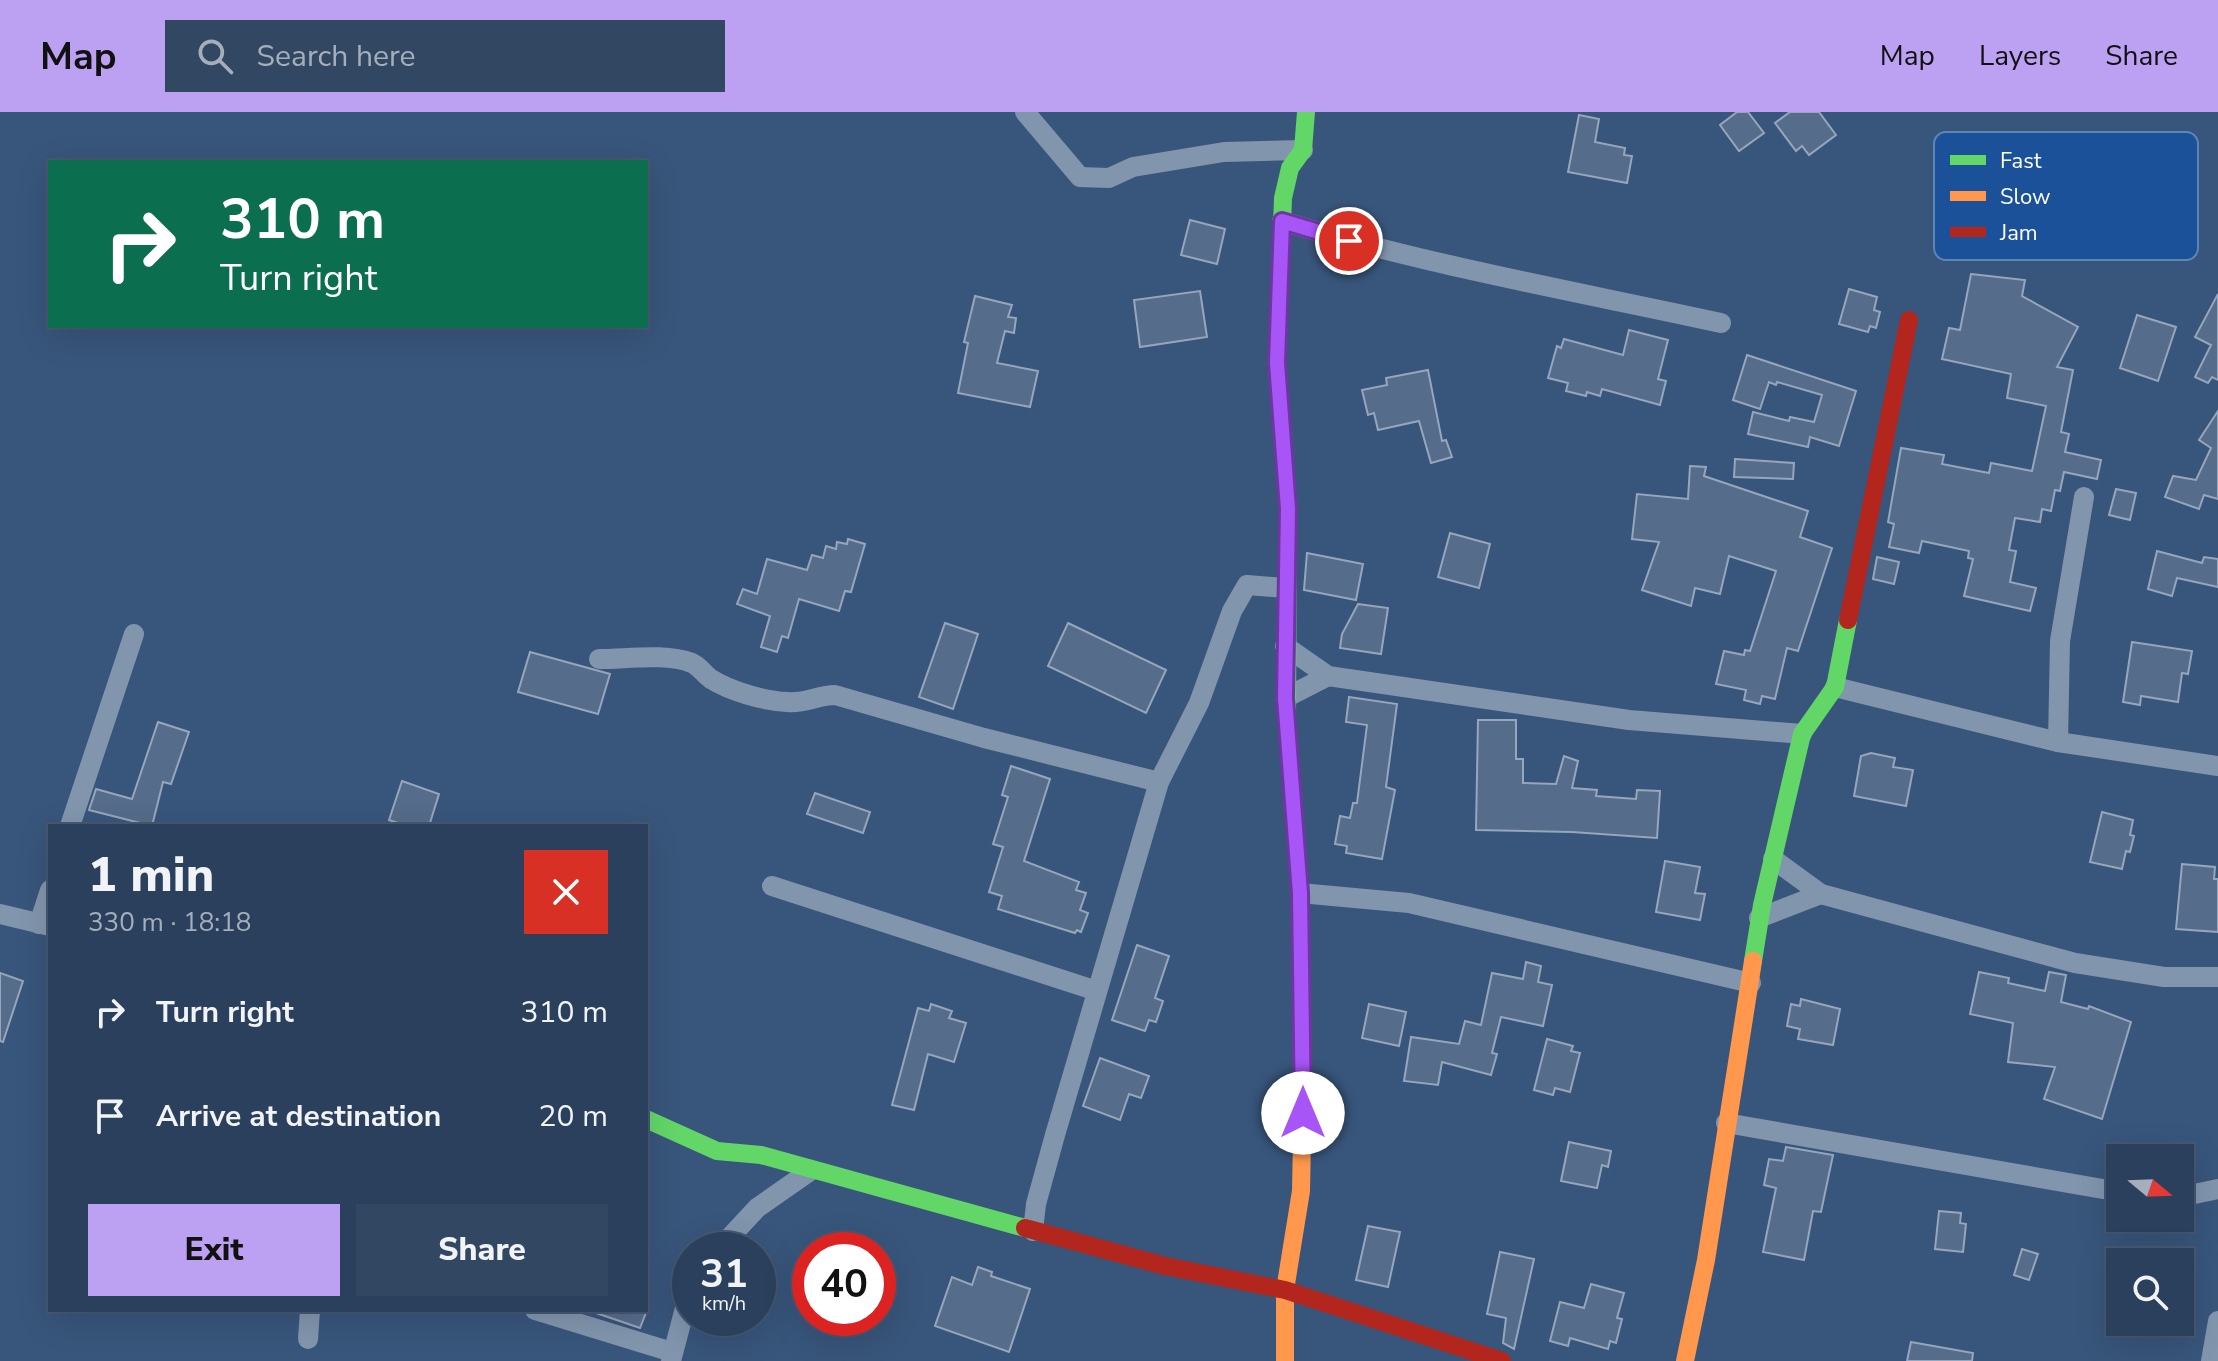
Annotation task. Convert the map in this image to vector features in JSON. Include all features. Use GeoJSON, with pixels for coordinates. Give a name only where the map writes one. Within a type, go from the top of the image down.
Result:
{"type":"FeatureCollection","features":[{"type":"Feature","properties":{"kind":"street"},"geometry":{"type":"LineString","coordinates":[[1025,112],[1080,177],[1109,178],[1133,167],[1224,152],[1303,150]]}},
{"type":"Feature","properties":{"kind":"street"},"geometry":{"type":"LineString","coordinates":[[1285,1361],[1285,1290],[1301,1191],[1300,893],[1285,698],[1288,509],[1277,363],[1283,198],[1290,168],[1303,150],[1306,112]]}},
{"type":"Feature","properties":{"kind":"street"},"geometry":{"type":"LineString","coordinates":[[1282,221],[1349,241],[1533,286],[1721,323]]}},
{"type":"Feature","properties":{"kind":"street"},"geometry":{"type":"LineString","coordinates":[[1685,1361],[1706,1260],[1759,918],[1802,734],[1835,687],[1909,320]]}},
{"type":"Feature","properties":{"kind":"street"},"geometry":{"type":"LineString","coordinates":[[2058,742],[2060,641],[2084,497]]}},
{"type":"Feature","properties":{"kind":"street"},"geometry":{"type":"LineString","coordinates":[[1033,1231],[1040,1190],[1159,782],[1199,703],[1232,611],[1247,585],[1285,588]]}},
{"type":"Feature","properties":{"kind":"street"},"geometry":{"type":"LineString","coordinates":[[71,824],[134,634]]}},
{"type":"Feature","properties":{"kind":"street"},"geometry":{"type":"LineString","coordinates":[[1285,646],[1328,676],[1629,720],[1802,734]]}},
{"type":"Feature","properties":{"kind":"street"},"geometry":{"type":"LineString","coordinates":[[599,659],[674,659],[695,664],[709,678],[760,697],[807,702],[822,695],[835,695],[984,738],[1159,782]]}},
{"type":"Feature","properties":{"kind":"street"},"geometry":{"type":"LineString","coordinates":[[1285,698],[1328,676]]}},
{"type":"Feature","properties":{"kind":"street"},"geometry":{"type":"LineString","coordinates":[[1835,687],[2058,742],[2218,766]]}},
{"type":"Feature","properties":{"kind":"street"},"geometry":{"type":"LineString","coordinates":[[1773,859],[1821,894],[2075,963],[2164,977],[2218,977]]}},
{"type":"Feature","properties":{"kind":"street"},"geometry":{"type":"LineString","coordinates":[[772,886],[1097,991]]}},
{"type":"Feature","properties":{"kind":"street"},"geometry":{"type":"LineString","coordinates":[[1300,893],[1409,903],[1751,983]]}},
{"type":"Feature","properties":{"kind":"street"},"geometry":{"type":"LineString","coordinates":[[1759,918],[1821,894]]}},
{"type":"Feature","properties":{"kind":"street"},"geometry":{"type":"LineString","coordinates":[[0,914],[45,925],[48,904]]}},
{"type":"Feature","properties":{"kind":"street"},"geometry":{"type":"LineString","coordinates":[[648,1120],[717,1151],[761,1155],[810,1171],[1165,1266],[1285,1290],[1502,1361]]}},
{"type":"Feature","properties":{"kind":"street"},"geometry":{"type":"LineString","coordinates":[[1726,1123],[2106,1190]]}},
{"type":"Feature","properties":{"kind":"street"},"geometry":{"type":"LineString","coordinates":[[735,1232],[757,1208],[810,1171]]}},
{"type":"Feature","properties":{"kind":"street"},"geometry":{"type":"LineString","coordinates":[[2194,1194],[2218,1189]]}},
{"type":"Feature","properties":{"kind":"street"},"geometry":{"type":"LineString","coordinates":[[308,1339],[310,1312]]}},
{"type":"Feature","properties":{"kind":"street"},"geometry":{"type":"LineString","coordinates":[[541,1312],[672,1356],[677,1336]]}},
{"type":"Feature","properties":{"kind":"street"},"geometry":{"type":"LineString","coordinates":[[2211,1361],[2218,1321]]}},
{"type":"Feature","properties":{"kind":"building"},"geometry":{"type":"Polygon","coordinates":[[[1737,112],[1748,112],[1764,133],[1739,151],[1720,125],[1737,112]]]}},
{"type":"Feature","properties":{"kind":"building"},"geometry":{"type":"Polygon","coordinates":[[[1790,112],[1819,112],[1836,135],[1809,155],[1802,146],[1796,151],[1775,123],[1790,112]]]}},
{"type":"Feature","properties":{"kind":"building"},"geometry":{"type":"Polygon","coordinates":[[[1579,115],[1599,119],[1595,142],[1625,148],[1624,155],[1632,156],[1627,183],[1568,172],[1579,115]]]}},
{"type":"Feature","properties":{"kind":"building"},"geometry":{"type":"Polygon","coordinates":[[[1190,220],[1225,229],[1217,264],[1181,255],[1190,220]]]}},
{"type":"Feature","properties":{"kind":"building"},"geometry":{"type":"Polygon","coordinates":[[[1971,274],[2025,280],[2022,296],[2078,327],[2057,367],[2073,370],[2061,432],[2069,434],[2065,452],[2101,460],[2097,479],[2064,472],[2060,491],[2055,490],[2051,511],[2042,509],[2040,522],[2015,518],[2009,550],[2016,551],[2010,582],[2036,588],[2030,611],[1964,596],[1973,559],[1968,558],[1969,551],[1922,541],[1919,553],[1889,547],[1894,524],[1888,522],[1901,448],[1944,455],[1942,464],[1989,473],[1991,463],[2032,471],[2046,406],[2007,398],[2011,374],[1942,359],[1949,328],[1960,330],[1971,274]]]}},
{"type":"Feature","properties":{"kind":"building"},"geometry":{"type":"Polygon","coordinates":[[[1849,289],[1877,297],[1874,310],[1880,312],[1876,328],[1870,326],[1868,332],[1839,324],[1849,289]]]}},
{"type":"Feature","properties":{"kind":"building"},"geometry":{"type":"Polygon","coordinates":[[[1200,291],[1207,337],[1140,347],[1134,300],[1200,291]]]}},
{"type":"Feature","properties":{"kind":"building"},"geometry":{"type":"Polygon","coordinates":[[[2218,294],[2218,380],[2212,377],[2208,383],[2195,377],[2211,345],[2195,337],[2218,294]]]}},
{"type":"Feature","properties":{"kind":"building"},"geometry":{"type":"Polygon","coordinates":[[[975,296],[1012,305],[1008,317],[1016,318],[1014,333],[1005,331],[997,363],[1038,371],[1030,407],[958,393],[968,343],[964,342],[975,296]]]}},
{"type":"Feature","properties":{"kind":"building"},"geometry":{"type":"Polygon","coordinates":[[[2137,315],[2176,327],[2158,381],[2120,368],[2137,315]]]}},
{"type":"Feature","properties":{"kind":"building"},"geometry":{"type":"Polygon","coordinates":[[[1629,330],[1668,340],[1658,379],[1666,381],[1660,405],[1602,389],[1600,396],[1587,392],[1586,396],[1566,391],[1568,383],[1548,378],[1557,346],[1561,348],[1564,339],[1623,355],[1629,330]]]}},
{"type":"Feature","properties":{"kind":"building"},"geometry":{"type":"Polygon","coordinates":[[[1747,355],[1856,391],[1839,446],[1810,437],[1808,447],[1748,434],[1753,412],[1789,421],[1790,417],[1814,422],[1822,395],[1769,382],[1760,409],[1733,400],[1747,355]]]}},
{"type":"Feature","properties":{"kind":"building"},"geometry":{"type":"Polygon","coordinates":[[[1428,370],[1442,441],[1446,440],[1452,457],[1431,463],[1419,421],[1378,430],[1374,413],[1368,415],[1362,390],[1387,385],[1386,378],[1428,370]]]}},
{"type":"Feature","properties":{"kind":"building"},"geometry":{"type":"Polygon","coordinates":[[[2218,411],[2218,499],[2204,495],[2199,509],[2165,497],[2173,476],[2196,480],[2211,448],[2199,440],[2218,411]]]}},
{"type":"Feature","properties":{"kind":"building"},"geometry":{"type":"Polygon","coordinates":[[[1735,459],[1794,463],[1793,479],[1734,477],[1735,459]]]}},
{"type":"Feature","properties":{"kind":"building"},"geometry":{"type":"Polygon","coordinates":[[[1690,466],[1706,467],[1704,476],[1808,511],[1800,537],[1832,548],[1798,651],[1787,648],[1775,699],[1762,696],[1760,704],[1744,700],[1746,690],[1716,684],[1724,651],[1744,655],[1745,650],[1750,651],[1776,571],[1729,556],[1720,594],[1695,588],[1691,606],[1642,590],[1659,542],[1632,539],[1637,494],[1688,499],[1690,466]]]}},
{"type":"Feature","properties":{"kind":"building"},"geometry":{"type":"Polygon","coordinates":[[[2116,489],[2136,493],[2130,520],[2109,515],[2116,489]]]}},
{"type":"Feature","properties":{"kind":"building"},"geometry":{"type":"Polygon","coordinates":[[[1450,533],[1490,544],[1479,588],[1438,577],[1450,533]]]}},
{"type":"Feature","properties":{"kind":"building"},"geometry":{"type":"Polygon","coordinates":[[[848,539],[865,544],[851,592],[845,591],[839,611],[799,599],[788,638],[782,636],[777,652],[761,647],[770,616],[737,604],[743,589],[757,594],[767,559],[807,570],[812,555],[823,558],[826,546],[836,549],[837,542],[847,544],[848,539]]]}},
{"type":"Feature","properties":{"kind":"building"},"geometry":{"type":"Polygon","coordinates":[[[2157,551],[2202,563],[2204,557],[2218,559],[2218,587],[2177,578],[2172,596],[2148,589],[2157,551]]]}},
{"type":"Feature","properties":{"kind":"building"},"geometry":{"type":"Polygon","coordinates":[[[1307,553],[1363,564],[1356,600],[1304,590],[1307,553]]]}},
{"type":"Feature","properties":{"kind":"building"},"geometry":{"type":"Polygon","coordinates":[[[1877,557],[1899,562],[1894,584],[1873,579],[1877,557]]]}},
{"type":"Feature","properties":{"kind":"building"},"geometry":{"type":"Polygon","coordinates":[[[1358,604],[1388,608],[1381,654],[1340,648],[1342,634],[1358,604]]]}},
{"type":"Feature","properties":{"kind":"building"},"geometry":{"type":"Polygon","coordinates":[[[945,623],[978,634],[953,709],[919,697],[945,623]]]}},
{"type":"Feature","properties":{"kind":"building"},"geometry":{"type":"Polygon","coordinates":[[[1068,623],[1166,670],[1146,713],[1048,666],[1068,623]]]}},
{"type":"Feature","properties":{"kind":"building"},"geometry":{"type":"Polygon","coordinates":[[[2132,642],[2192,651],[2188,674],[2182,673],[2178,702],[2141,696],[2140,705],[2123,702],[2132,642]]]}},
{"type":"Feature","properties":{"kind":"building"},"geometry":{"type":"Polygon","coordinates":[[[530,652],[610,674],[598,714],[518,692],[530,652]]]}},
{"type":"Feature","properties":{"kind":"building"},"geometry":{"type":"Polygon","coordinates":[[[1349,697],[1397,704],[1386,787],[1395,790],[1382,859],[1346,853],[1347,846],[1335,844],[1340,816],[1350,818],[1353,803],[1357,803],[1367,725],[1346,722],[1349,697]]]}},
{"type":"Feature","properties":{"kind":"building"},"geometry":{"type":"Polygon","coordinates":[[[1478,720],[1516,720],[1516,759],[1523,759],[1523,783],[1556,784],[1564,756],[1578,761],[1572,788],[1597,790],[1596,796],[1636,799],[1637,790],[1660,791],[1657,838],[1476,830],[1478,720]]]}},
{"type":"Feature","properties":{"kind":"building"},"geometry":{"type":"Polygon","coordinates":[[[158,722],[189,732],[171,784],[163,782],[152,824],[89,810],[96,789],[132,799],[158,722]]]}},
{"type":"Feature","properties":{"kind":"building"},"geometry":{"type":"Polygon","coordinates":[[[1871,753],[1895,758],[1893,767],[1913,770],[1906,806],[1854,796],[1861,756],[1871,753]]]}},
{"type":"Feature","properties":{"kind":"building"},"geometry":{"type":"Polygon","coordinates":[[[1011,766],[1050,779],[1024,861],[1079,882],[1076,890],[1086,893],[1080,910],[1088,913],[1081,932],[1077,930],[1075,933],[998,909],[1002,896],[989,892],[1003,847],[993,844],[1008,797],[1002,795],[1011,766]]]}},
{"type":"Feature","properties":{"kind":"building"},"geometry":{"type":"Polygon","coordinates":[[[402,781],[439,794],[430,824],[401,824],[389,820],[402,781]]]}},
{"type":"Feature","properties":{"kind":"building"},"geometry":{"type":"Polygon","coordinates":[[[815,793],[870,812],[863,833],[807,814],[815,793]]]}},
{"type":"Feature","properties":{"kind":"building"},"geometry":{"type":"Polygon","coordinates":[[[2102,812],[2133,820],[2130,835],[2134,836],[2122,869],[2090,862],[2102,812]]]}},
{"type":"Feature","properties":{"kind":"building"},"geometry":{"type":"Polygon","coordinates":[[[1665,861],[1700,867],[1695,893],[1705,894],[1700,920],[1656,912],[1665,861]]]}},
{"type":"Feature","properties":{"kind":"building"},"geometry":{"type":"Polygon","coordinates":[[[2182,864],[2215,867],[2214,879],[2218,879],[2218,932],[2176,929],[2182,864]]]}},
{"type":"Feature","properties":{"kind":"building"},"geometry":{"type":"Polygon","coordinates":[[[1137,945],[1169,956],[1155,998],[1163,1001],[1156,1022],[1149,1020],[1145,1031],[1112,1020],[1137,945]]]}},
{"type":"Feature","properties":{"kind":"building"},"geometry":{"type":"Polygon","coordinates":[[[1526,962],[1541,966],[1538,982],[1552,985],[1543,1026],[1501,1017],[1492,1053],[1497,1054],[1491,1075],[1442,1062],[1438,1085],[1404,1081],[1411,1037],[1459,1044],[1465,1021],[1481,1025],[1492,973],[1523,979],[1526,962]]]}},
{"type":"Feature","properties":{"kind":"building"},"geometry":{"type":"Polygon","coordinates":[[[1979,972],[2009,978],[2008,983],[2045,991],[2049,972],[2066,975],[2061,1002],[2088,1009],[2089,1006],[2131,1022],[2102,1119],[2044,1099],[2055,1067],[2008,1062],[2013,1023],[1970,1014],[1979,972]]]}},
{"type":"Feature","properties":{"kind":"building"},"geometry":{"type":"Polygon","coordinates":[[[0,973],[23,981],[3,1042],[0,1041],[0,973]]]}},
{"type":"Feature","properties":{"kind":"building"},"geometry":{"type":"Polygon","coordinates":[[[1801,999],[1840,1009],[1833,1045],[1798,1039],[1800,1029],[1787,1026],[1791,1004],[1800,1006],[1801,999]]]}},
{"type":"Feature","properties":{"kind":"building"},"geometry":{"type":"Polygon","coordinates":[[[931,1004],[952,1011],[949,1018],[966,1023],[954,1062],[928,1054],[914,1110],[892,1105],[918,1008],[929,1011],[931,1004]]]}},
{"type":"Feature","properties":{"kind":"building"},"geometry":{"type":"Polygon","coordinates":[[[1369,1004],[1406,1012],[1399,1046],[1362,1038],[1369,1004]]]}},
{"type":"Feature","properties":{"kind":"building"},"geometry":{"type":"Polygon","coordinates":[[[1547,1039],[1573,1046],[1571,1051],[1580,1053],[1570,1092],[1555,1088],[1553,1095],[1534,1090],[1547,1039]]]}},
{"type":"Feature","properties":{"kind":"building"},"geometry":{"type":"Polygon","coordinates":[[[1100,1058],[1149,1076],[1141,1098],[1129,1094],[1120,1120],[1083,1106],[1100,1058]]]}},
{"type":"Feature","properties":{"kind":"building"},"geometry":{"type":"Polygon","coordinates":[[[1569,1142],[1611,1151],[1608,1167],[1602,1165],[1597,1188],[1561,1181],[1569,1142]]]}},
{"type":"Feature","properties":{"kind":"building"},"geometry":{"type":"Polygon","coordinates":[[[1786,1147],[1833,1155],[1821,1212],[1813,1211],[1804,1260],[1763,1252],[1776,1188],[1764,1185],[1769,1159],[1783,1161],[1786,1147]]]}},
{"type":"Feature","properties":{"kind":"building"},"geometry":{"type":"Polygon","coordinates":[[[1939,1211],[1961,1213],[1960,1223],[1966,1224],[1963,1252],[1935,1249],[1939,1211]]]}},
{"type":"Feature","properties":{"kind":"building"},"geometry":{"type":"Polygon","coordinates":[[[1368,1226],[1400,1232],[1388,1287],[1356,1280],[1368,1226]]]}},
{"type":"Feature","properties":{"kind":"building"},"geometry":{"type":"Polygon","coordinates":[[[2022,1249],[2038,1254],[2029,1280],[2014,1275],[2022,1249]]]}},
{"type":"Feature","properties":{"kind":"building"},"geometry":{"type":"Polygon","coordinates":[[[1500,1252],[1534,1259],[1514,1349],[1503,1343],[1506,1318],[1487,1314],[1500,1252]]]}},
{"type":"Feature","properties":{"kind":"building"},"geometry":{"type":"Polygon","coordinates":[[[978,1267],[992,1272],[991,1276],[1030,1289],[1009,1352],[935,1326],[952,1277],[972,1285],[978,1267]]]}},
{"type":"Feature","properties":{"kind":"building"},"geometry":{"type":"Polygon","coordinates":[[[1591,1284],[1624,1293],[1617,1318],[1622,1319],[1616,1343],[1610,1341],[1608,1349],[1570,1338],[1568,1346],[1550,1341],[1560,1302],[1584,1308],[1591,1284]]]}},
{"type":"Feature","properties":{"kind":"building"},"geometry":{"type":"Polygon","coordinates":[[[596,1312],[646,1312],[640,1328],[596,1312]]]}},
{"type":"Feature","properties":{"kind":"building"},"geometry":{"type":"Polygon","coordinates":[[[1911,1342],[1973,1353],[1972,1361],[1907,1361],[1911,1342]]]}},
{"type":"Feature","properties":{"kind":"traffic: fast"},"geometry":{"type":"LineString","coordinates":[[1287,721],[1288,509],[1277,363],[1283,198],[1290,168],[1303,150],[1306,112]]}},
{"type":"Feature","properties":{"kind":"traffic: fast"},"geometry":{"type":"LineString","coordinates":[[1753,961],[1762,905],[1802,734],[1835,687],[1848,620]]}},
{"type":"Feature","properties":{"kind":"traffic: fast"},"geometry":{"type":"LineString","coordinates":[[648,1120],[717,1151],[761,1155],[1025,1228]]}},
{"type":"Feature","properties":{"kind":"traffic: slow"},"geometry":{"type":"LineString","coordinates":[[1285,1361],[1285,1290],[1301,1191],[1303,1087],[1300,893],[1287,721]]}},
{"type":"Feature","properties":{"kind":"traffic: slow"},"geometry":{"type":"LineString","coordinates":[[1685,1361],[1706,1260],[1753,961]]}},
{"type":"Feature","properties":{"kind":"traffic: jam"},"geometry":{"type":"LineString","coordinates":[[1848,620],[1909,320]]}},
{"type":"Feature","properties":{"kind":"traffic: jam"},"geometry":{"type":"LineString","coordinates":[[1025,1228],[1165,1266],[1285,1290],[1502,1361]]}},
{"type":"Feature","properties":{"kind":"route"},"geometry":{"type":"LineString","coordinates":[[1303,1113],[1300,893],[1285,698],[1288,509],[1277,363],[1282,221],[1349,241]]}}]}
